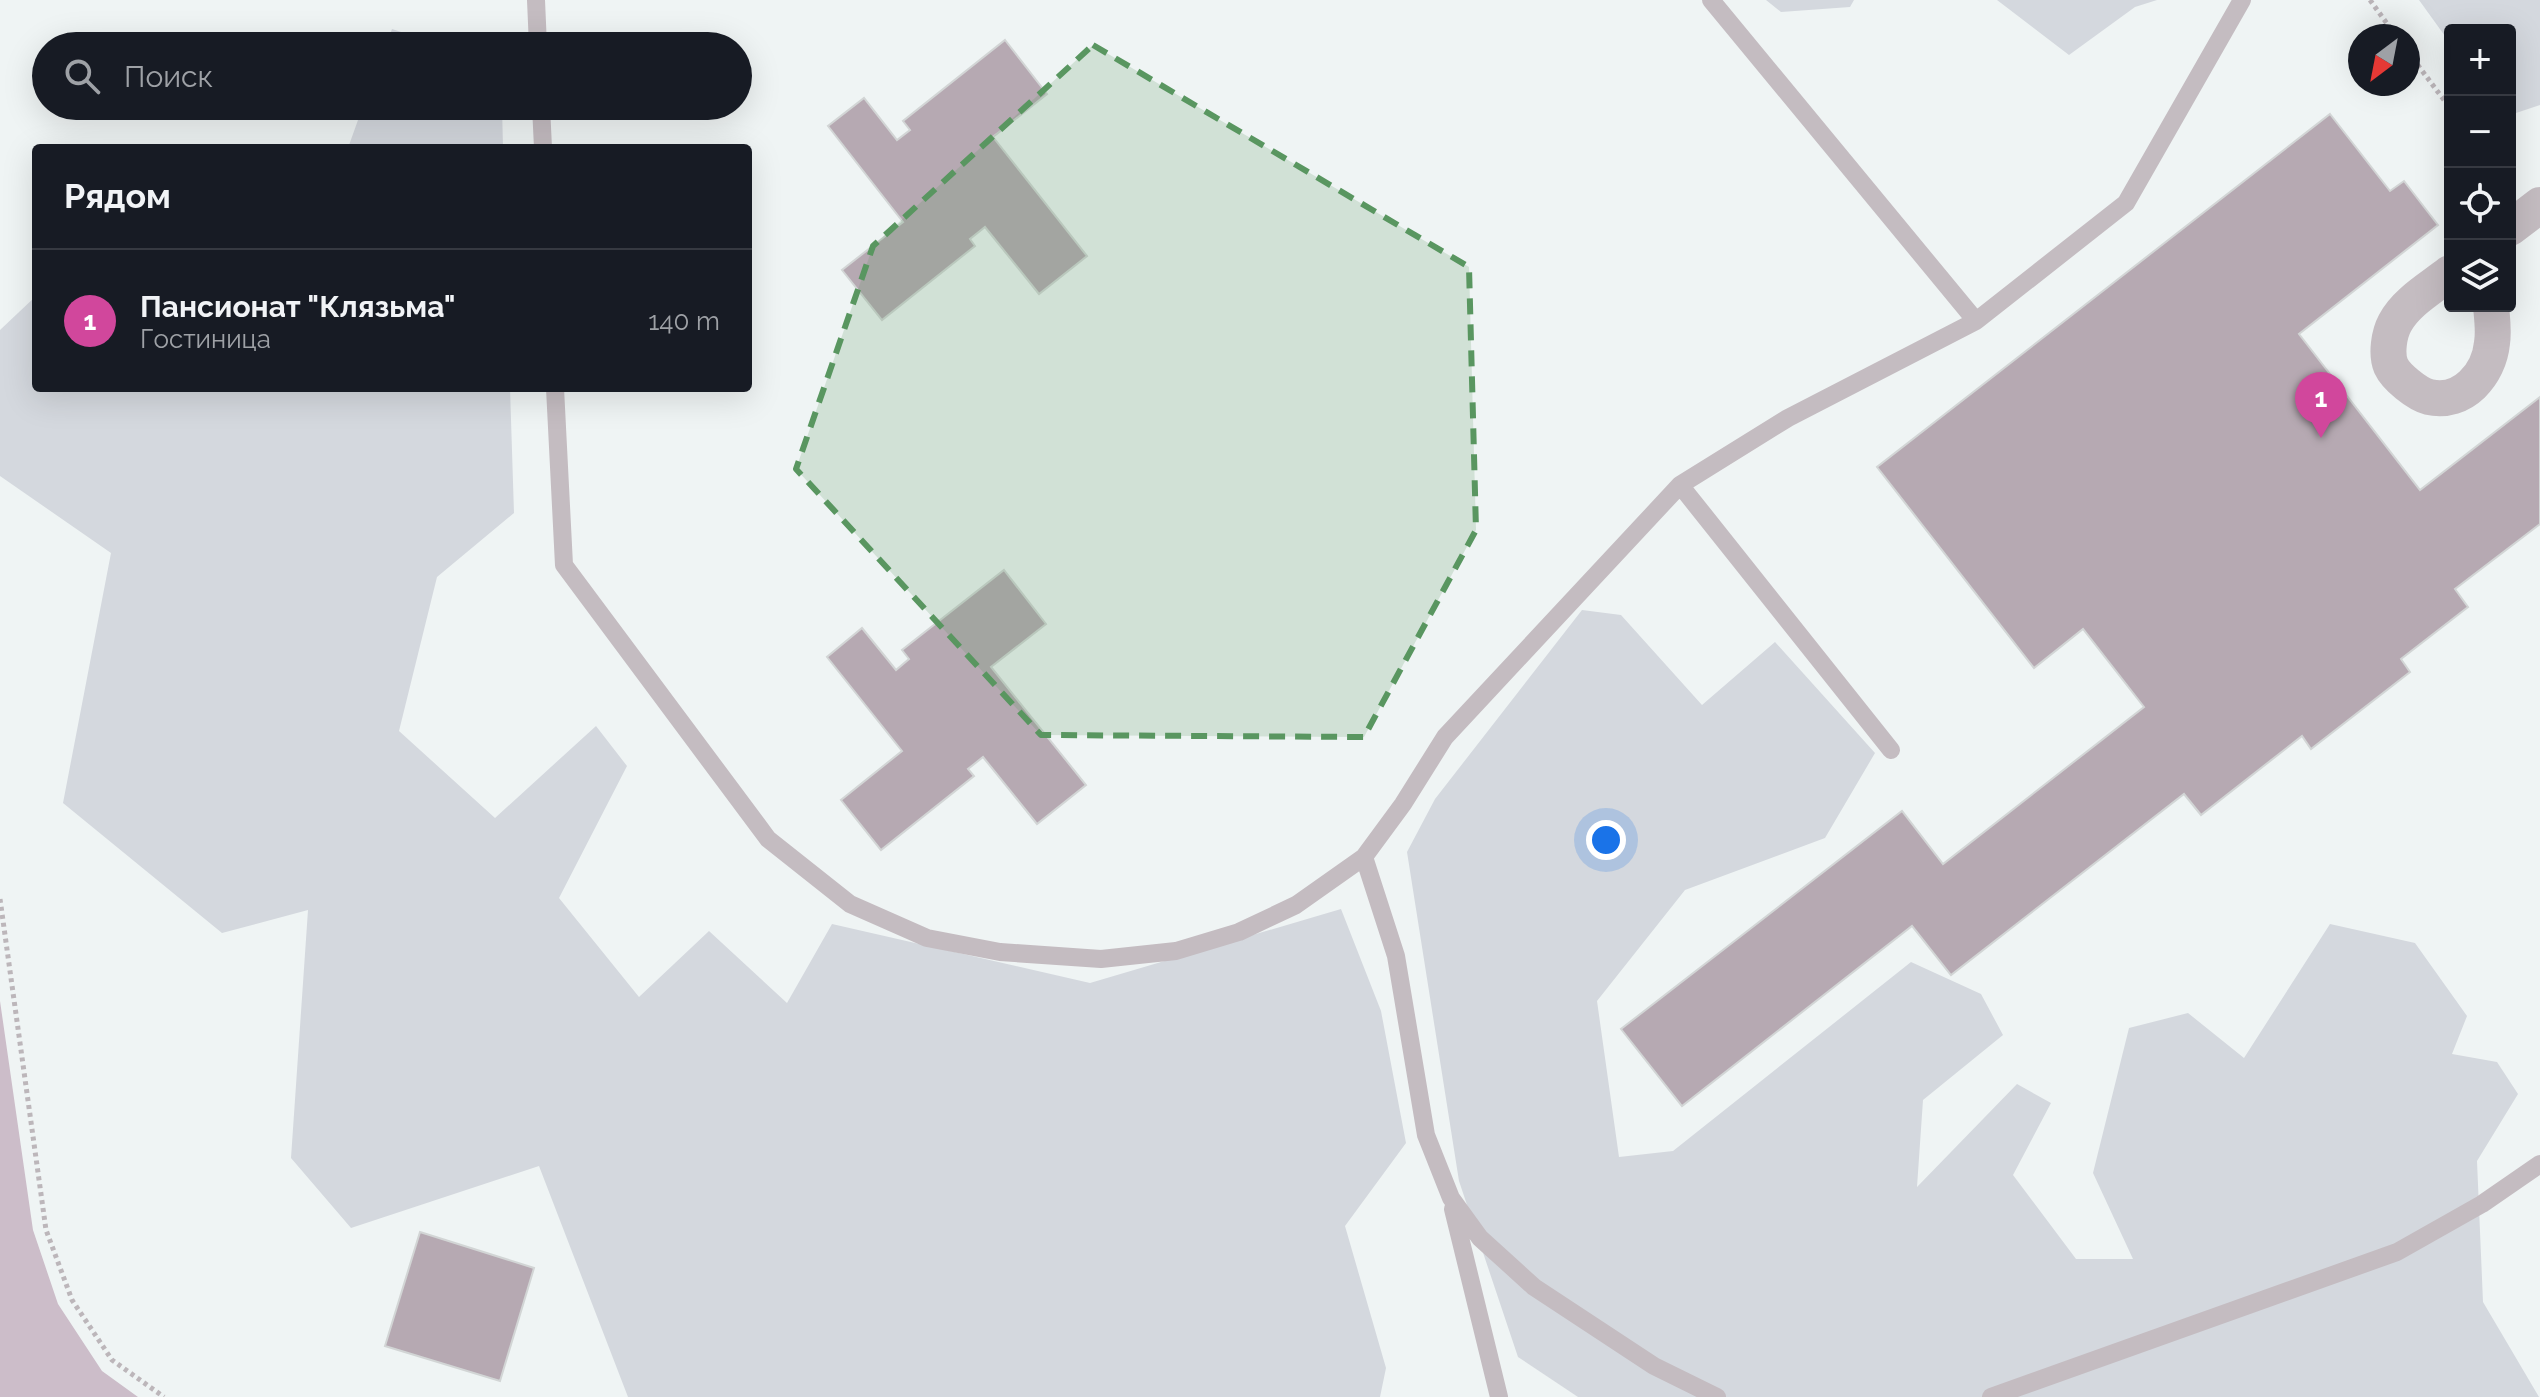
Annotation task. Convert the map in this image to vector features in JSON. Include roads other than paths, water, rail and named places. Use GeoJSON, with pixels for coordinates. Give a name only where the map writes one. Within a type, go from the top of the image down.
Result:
{"type":"FeatureCollection","features":[{"type":"Feature","properties":{"kind":"street"},"geometry":{"type":"LineString","coordinates":[[2516,223],[2540,205]]}},
{"type":"Feature","properties":{"kind":"street"},"geometry":{"type":"LineString","coordinates":[[2444,278],[2410,304],[2395,323],[2388,344],[2391,366],[2408,384],[2429,397],[2452,396],[2474,386],[2487,364],[2492,345],[2491,312]]}},
{"type":"Feature","properties":{"kind":"lane"},"geometry":{"type":"LineString","coordinates":[[536,0],[537,32]]}},
{"type":"Feature","properties":{"kind":"lane"},"geometry":{"type":"LineString","coordinates":[[1711,0],[1976,321]]}},
{"type":"Feature","properties":{"kind":"lane"},"geometry":{"type":"LineString","coordinates":[[555,392],[564,565],[768,839],[850,904],[927,938],[1000,952],[1101,959],[1176,951],[1239,932],[1296,905],[1364,857],[1403,804],[1445,737],[1680,485],[1788,418],[1976,321],[2126,203],[2242,0]]}},
{"type":"Feature","properties":{"kind":"lane"},"geometry":{"type":"LineString","coordinates":[[542,120],[543,144]]}},
{"type":"Feature","properties":{"kind":"lane"},"geometry":{"type":"LineString","coordinates":[[1680,485],[1891,750]]}},
{"type":"Feature","properties":{"kind":"lane"},"geometry":{"type":"LineString","coordinates":[[1364,857],[1396,956],[1426,1135],[1451,1198],[1499,1397]]}},
{"type":"Feature","properties":{"kind":"lane"},"geometry":{"type":"LineString","coordinates":[[1991,1397],[2397,1252],[2482,1204],[2540,1164]]}},
{"type":"Feature","properties":{"kind":"lane"},"geometry":{"type":"LineString","coordinates":[[1451,1198],[1480,1238],[1534,1287],[1654,1366],[1717,1397]]}},
{"type":"Feature","properties":{"kind":"place","name":"Пансионат \"Клязьма\""},"geometry":{"type":"Point","coordinates":[2321,438]}}]}
